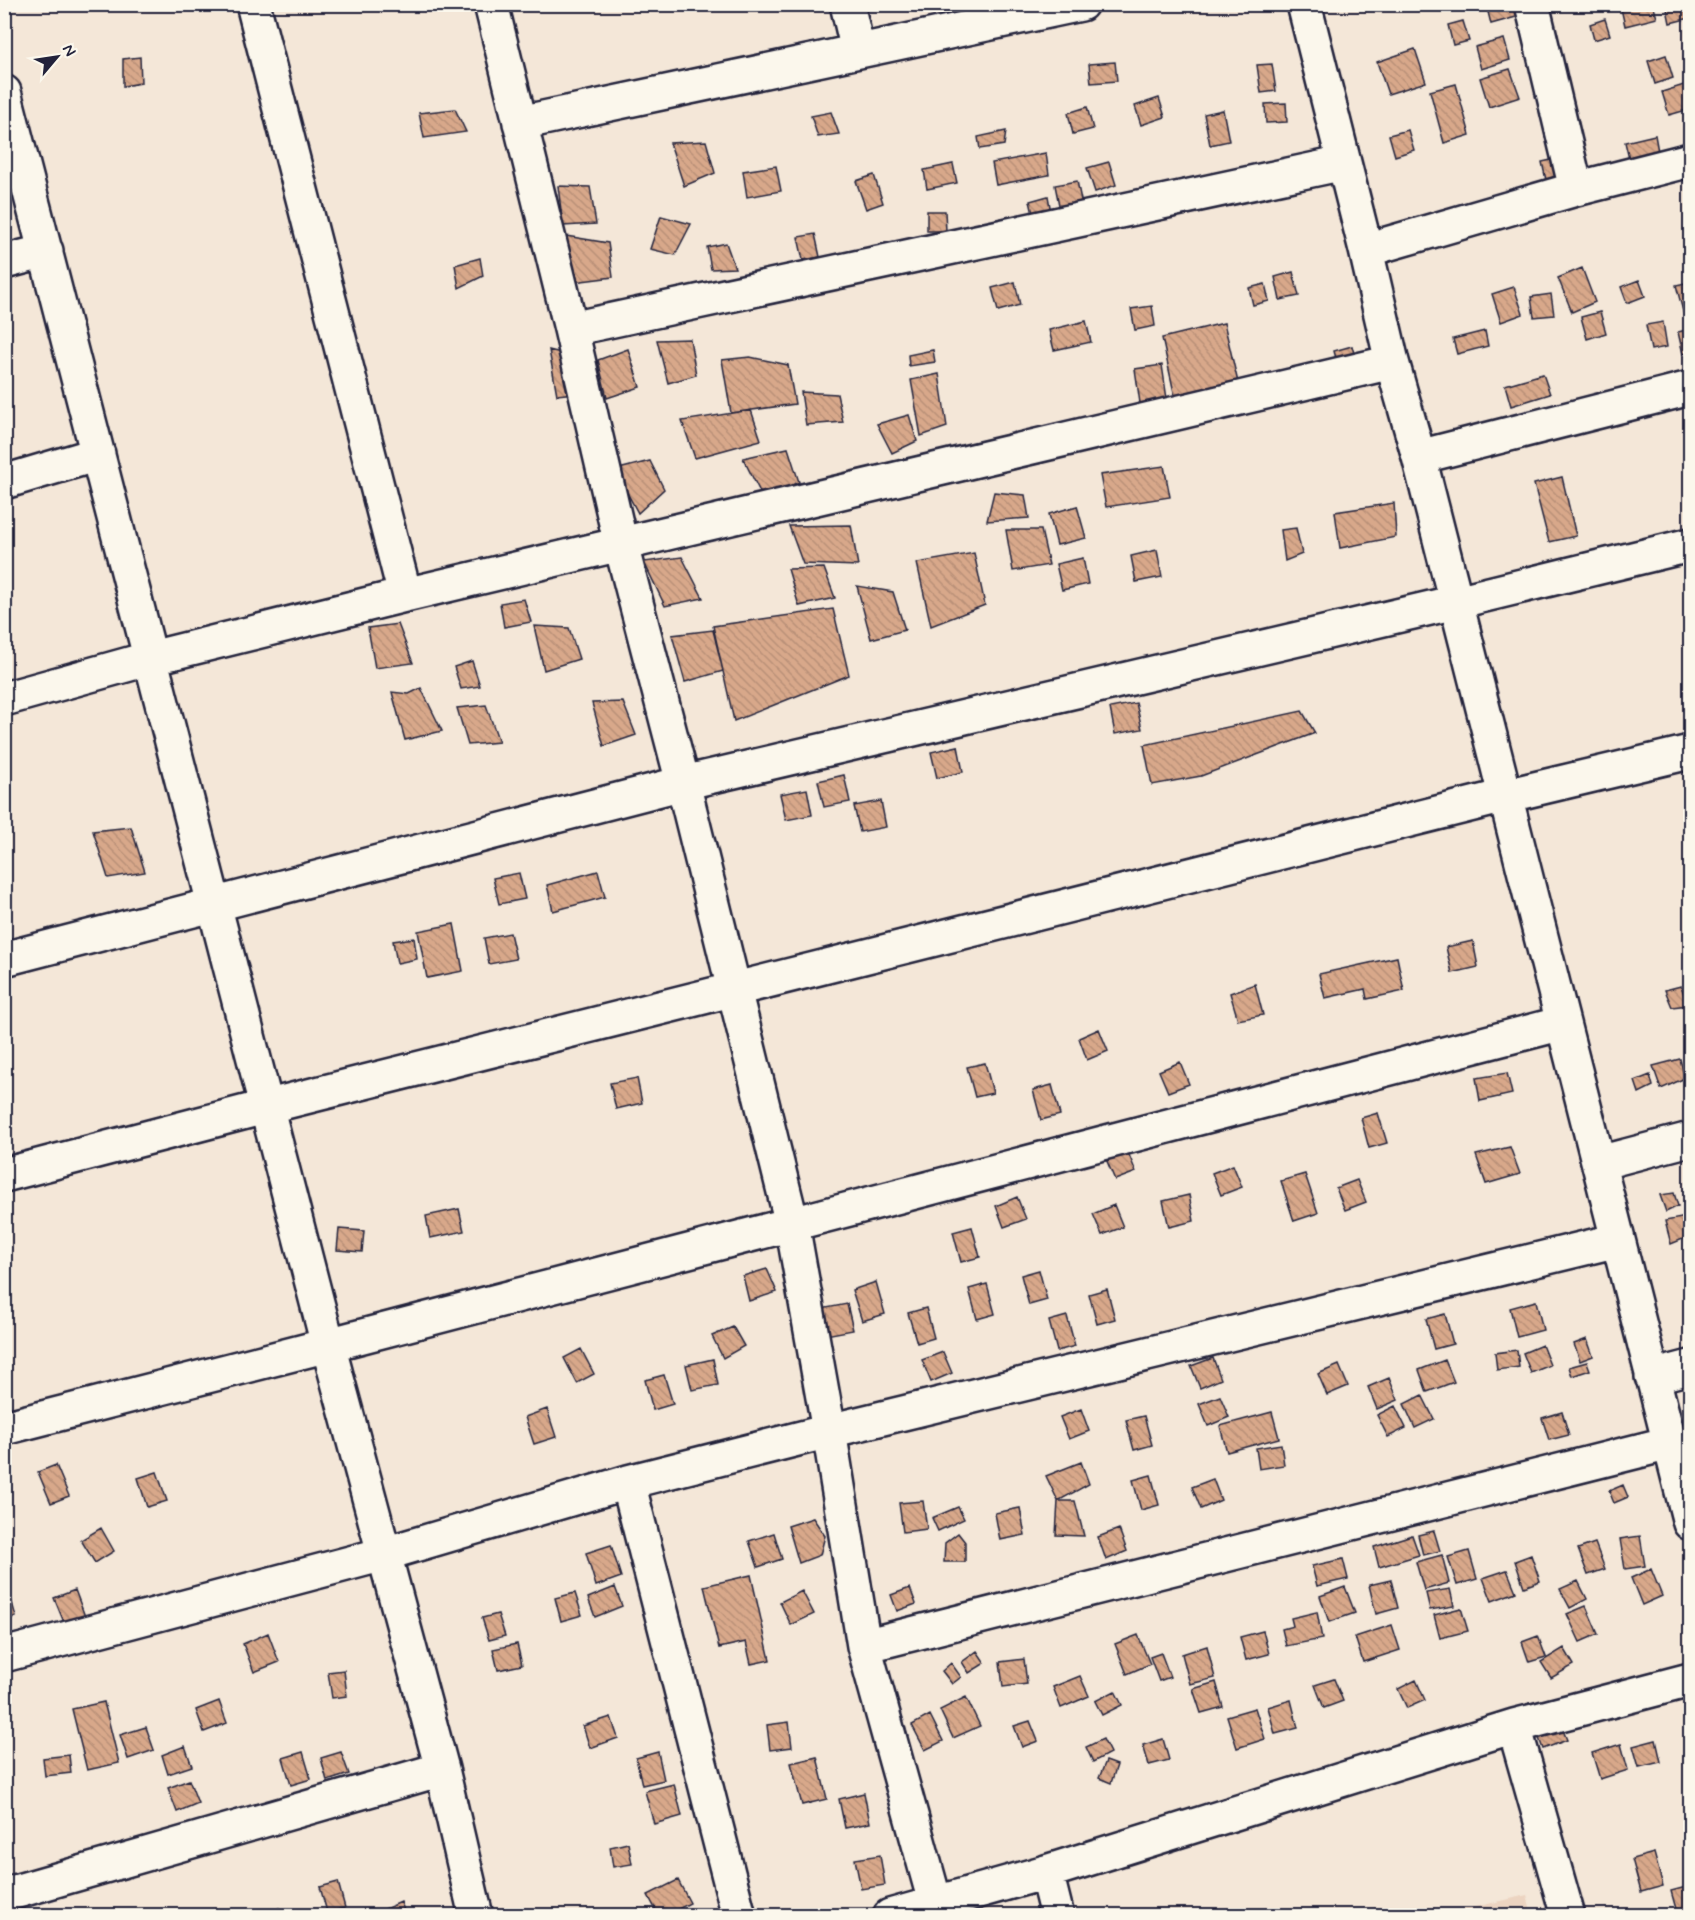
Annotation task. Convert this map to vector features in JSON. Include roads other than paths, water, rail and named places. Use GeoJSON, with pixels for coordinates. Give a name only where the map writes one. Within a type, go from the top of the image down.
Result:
{"type":"FeatureCollection","features":[{"type":"Feature","properties":{"kind":"street"},"geometry":{"type":"LineString","coordinates":[[253,4],[405,595]]}},
{"type":"Feature","properties":{"kind":"street"},"geometry":{"type":"LineString","coordinates":[[491,4],[571,329],[621,545],[683,783],[792,1224],[864,1646],[936,1902]]}},
{"type":"Feature","properties":{"kind":"street"},"geometry":{"type":"LineString","coordinates":[[847,4],[858,51]]}},
{"type":"Feature","properties":{"kind":"street"},"geometry":{"type":"LineString","coordinates":[[1304,4],[1392,362],[1419,457],[1690,1523]]}},
{"type":"Feature","properties":{"kind":"street"},"geometry":{"type":"LineString","coordinates":[[1532,4],[1576,189]]}},
{"type":"Feature","properties":{"kind":"street"},"geometry":{"type":"LineString","coordinates":[[520,123],[1067,6]]}},
{"type":"Feature","properties":{"kind":"street"},"geometry":{"type":"LineString","coordinates":[[4,92],[327,1345],[442,1769],[476,1916]]}},
{"type":"Feature","properties":{"kind":"street"},"geometry":{"type":"LineString","coordinates":[[1366,250],[1576,189],[1690,160]]}},
{"type":"Feature","properties":{"kind":"street"},"geometry":{"type":"LineString","coordinates":[[571,329],[1344,163]]}},
{"type":"Feature","properties":{"kind":"street"},"geometry":{"type":"LineString","coordinates":[[4,262],[46,251]]}},
{"type":"Feature","properties":{"kind":"street"},"geometry":{"type":"LineString","coordinates":[[4,699],[151,658],[405,595],[1392,362]]}},
{"type":"Feature","properties":{"kind":"street"},"geometry":{"type":"LineString","coordinates":[[1419,457],[1690,388]]}},
{"type":"Feature","properties":{"kind":"street"},"geometry":{"type":"LineString","coordinates":[[4,482],[98,454]]}},
{"type":"Feature","properties":{"kind":"street"},"geometry":{"type":"LineString","coordinates":[[4,959],[683,783],[1690,545]]}},
{"type":"Feature","properties":{"kind":"street"},"geometry":{"type":"LineString","coordinates":[[4,1175],[734,989],[1505,796],[1690,752]]}},
{"type":"Feature","properties":{"kind":"street"},"geometry":{"type":"LineString","coordinates":[[4,1428],[1563,1023]]}},
{"type":"Feature","properties":{"kind":"street"},"geometry":{"type":"LineString","coordinates":[[1599,1163],[1690,1139]]}},
{"type":"Feature","properties":{"kind":"street"},"geometry":{"type":"LineString","coordinates":[[4,1655],[384,1554],[628,1482],[829,1431],[1618,1240]]}},
{"type":"Feature","properties":{"kind":"street"},"geometry":{"type":"LineString","coordinates":[[1652,1377],[1690,1367]]}},
{"type":"Feature","properties":{"kind":"street"},"geometry":{"type":"LineString","coordinates":[[864,1646],[1670,1443]]}},
{"type":"Feature","properties":{"kind":"street"},"geometry":{"type":"LineString","coordinates":[[628,1482],[739,1916]]}},
{"type":"Feature","properties":{"kind":"street"},"geometry":{"type":"LineString","coordinates":[[890,1916],[1046,1872],[1514,1726],[1690,1680]]}},
{"type":"Feature","properties":{"kind":"street"},"geometry":{"type":"LineString","coordinates":[[1514,1726],[1568,1916]]}},
{"type":"Feature","properties":{"kind":"street"},"geometry":{"type":"LineString","coordinates":[[4,1895],[442,1769]]}},
{"type":"Feature","properties":{"kind":"street"},"geometry":{"type":"LineString","coordinates":[[1046,1872],[1057,1916]]}}]}
